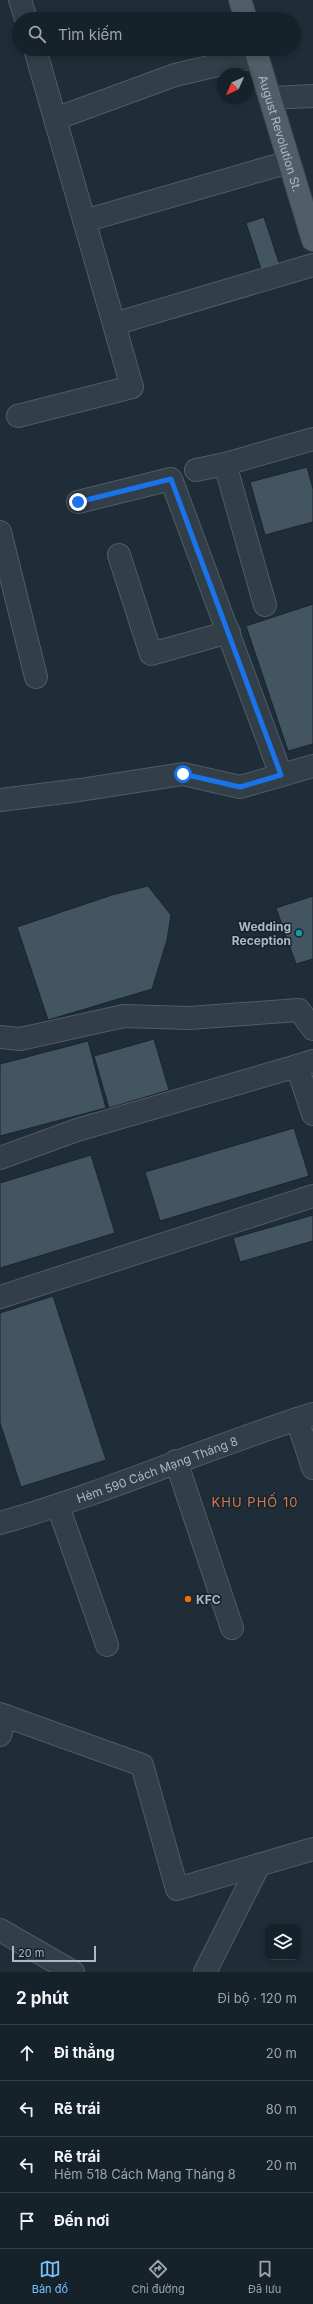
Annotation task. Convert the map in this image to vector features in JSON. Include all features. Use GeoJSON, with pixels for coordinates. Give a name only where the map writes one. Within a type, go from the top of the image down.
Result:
{"type":"FeatureCollection","features":[{"type":"Feature","properties":{"kind":"main road"},"geometry":{"type":"LineString","coordinates":[[240,0],[244,12]]}},
{"type":"Feature","properties":{"kind":"main road","name":"August Revolution St."},"geometry":{"type":"LineString","coordinates":[[257,56],[313,240]]}},
{"type":"Feature","properties":{"kind":"street"},"geometry":{"type":"LineString","coordinates":[[20,0],[24,12]]}},
{"type":"Feature","properties":{"kind":"street"},"geometry":{"type":"LineString","coordinates":[[18,416],[132,387],[37,56]]}},
{"type":"Feature","properties":{"kind":"street"},"geometry":{"type":"LineString","coordinates":[[55,119],[175,75],[245,56]]}},
{"type":"Feature","properties":{"kind":"street"},"geometry":{"type":"LineString","coordinates":[[270,98],[313,96]]}},
{"type":"Feature","properties":{"kind":"street"},"geometry":{"type":"LineString","coordinates":[[84,220],[289,162]]}},
{"type":"Feature","properties":{"kind":"street"},"geometry":{"type":"LineString","coordinates":[[114,324],[313,265]]}},
{"type":"Feature","properties":{"kind":"street"},"geometry":{"type":"LineString","coordinates":[[196,470],[225,464],[313,439]]}},
{"type":"Feature","properties":{"kind":"street"},"geometry":{"type":"LineString","coordinates":[[225,464],[265,605]]}},
{"type":"Feature","properties":{"kind":"street"},"geometry":{"type":"LineString","coordinates":[[78,502],[171,479],[281,775]]}},
{"type":"Feature","properties":{"kind":"street"},"geometry":{"type":"LineString","coordinates":[[0,532],[6,581],[36,677]]}},
{"type":"Feature","properties":{"kind":"street"},"geometry":{"type":"LineString","coordinates":[[119,555],[151,654],[229,632]]}},
{"type":"Feature","properties":{"kind":"street"},"geometry":{"type":"LineString","coordinates":[[0,800],[80,790],[183,774],[240,787],[313,766]]}},
{"type":"Feature","properties":{"kind":"street"},"geometry":{"type":"LineString","coordinates":[[0,1037],[20,1039],[124,1016],[189,1018],[299,1010],[313,1029]]}},
{"type":"Feature","properties":{"kind":"street"},"geometry":{"type":"LineString","coordinates":[[0,1158],[77,1130],[305,1064],[313,1114]]}},
{"type":"Feature","properties":{"kind":"street"},"geometry":{"type":"LineString","coordinates":[[0,1297],[313,1196]]}},
{"type":"Feature","properties":{"kind":"street"},"geometry":{"type":"LineString","coordinates":[[305,1416],[313,1468]]}},
{"type":"Feature","properties":{"kind":"street","name":"Hẻm 590 Cách Mạng Tháng 8"},"geometry":{"type":"LineString","coordinates":[[1,1521],[58,1506],[305,1416]]}},
{"type":"Feature","properties":{"kind":"street"},"geometry":{"type":"LineString","coordinates":[[176,1462],[232,1628]]}},
{"type":"Feature","properties":{"kind":"street"},"geometry":{"type":"LineString","coordinates":[[58,1506],[107,1645]]}},
{"type":"Feature","properties":{"kind":"street"},"geometry":{"type":"LineString","coordinates":[[2,1722],[142,1765],[177,1889],[313,1849]]}},
{"type":"Feature","properties":{"kind":"street"},"geometry":{"type":"LineString","coordinates":[[205,1972],[259,1865]]}},
{"type":"Feature","properties":{"kind":"street"},"geometry":{"type":"LineString","coordinates":[[0,1930],[73,1972]]}},
{"type":"Feature","properties":{"kind":"building"},"geometry":{"type":"Polygon","coordinates":[[[264,217],[281,269],[263,275],[246,223],[264,217]]]}},
{"type":"Feature","properties":{"kind":"building"},"geometry":{"type":"Polygon","coordinates":[[[307,467],[313,489],[313,522],[265,535],[250,482],[307,467]]]}},
{"type":"Feature","properties":{"kind":"building"},"geometry":{"type":"Polygon","coordinates":[[[313,604],[313,744],[288,751],[246,626],[313,604]]]}},
{"type":"Feature","properties":{"kind":"building"},"geometry":{"type":"Polygon","coordinates":[[[148,886],[171,915],[167,940],[152,989],[48,1020],[17,927],[112,895],[148,886]]]}},
{"type":"Feature","properties":{"kind":"building","name":"Wedding Reception"},"geometry":{"type":"Polygon","coordinates":[[[313,896],[313,959],[296,964],[276,908],[313,896]]]}},
{"type":"Feature","properties":{"kind":"building"},"geometry":{"type":"Polygon","coordinates":[[[154,1039],[169,1090],[109,1108],[94,1056],[154,1039]]]}},
{"type":"Feature","properties":{"kind":"building"},"geometry":{"type":"Polygon","coordinates":[[[88,1041],[106,1108],[0,1136],[0,1064],[88,1041]]]}},
{"type":"Feature","properties":{"kind":"building"},"geometry":{"type":"Polygon","coordinates":[[[294,1128],[309,1176],[160,1221],[145,1172],[294,1128]]]}},
{"type":"Feature","properties":{"kind":"building"},"geometry":{"type":"Polygon","coordinates":[[[91,1155],[115,1233],[0,1268],[0,1183],[91,1155]]]}},
{"type":"Feature","properties":{"kind":"building"},"geometry":{"type":"Polygon","coordinates":[[[313,1215],[313,1241],[240,1262],[233,1238],[313,1215]]]}},
{"type":"Feature","properties":{"kind":"building"},"geometry":{"type":"Polygon","coordinates":[[[53,1296],[106,1460],[21,1487],[0,1423],[0,1313],[53,1296]]]}},
{"type":"Feature","properties":{"kind":"place","name":"Wedding Reception"},"geometry":{"type":"Point","coordinates":[299,933]}},
{"type":"Feature","properties":{"kind":"place","name":"KFC"},"geometry":{"type":"Point","coordinates":[188,1599]}},
{"type":"Feature","properties":{"kind":"district","name":"KHU PHỐ 10"},"geometry":{"type":"Point","coordinates":[255,1502]}},
{"type":"Feature","properties":{"kind":"route"},"geometry":{"type":"LineString","coordinates":[[78,502],[171,479],[281,775],[240,787],[183,774]]}}]}
